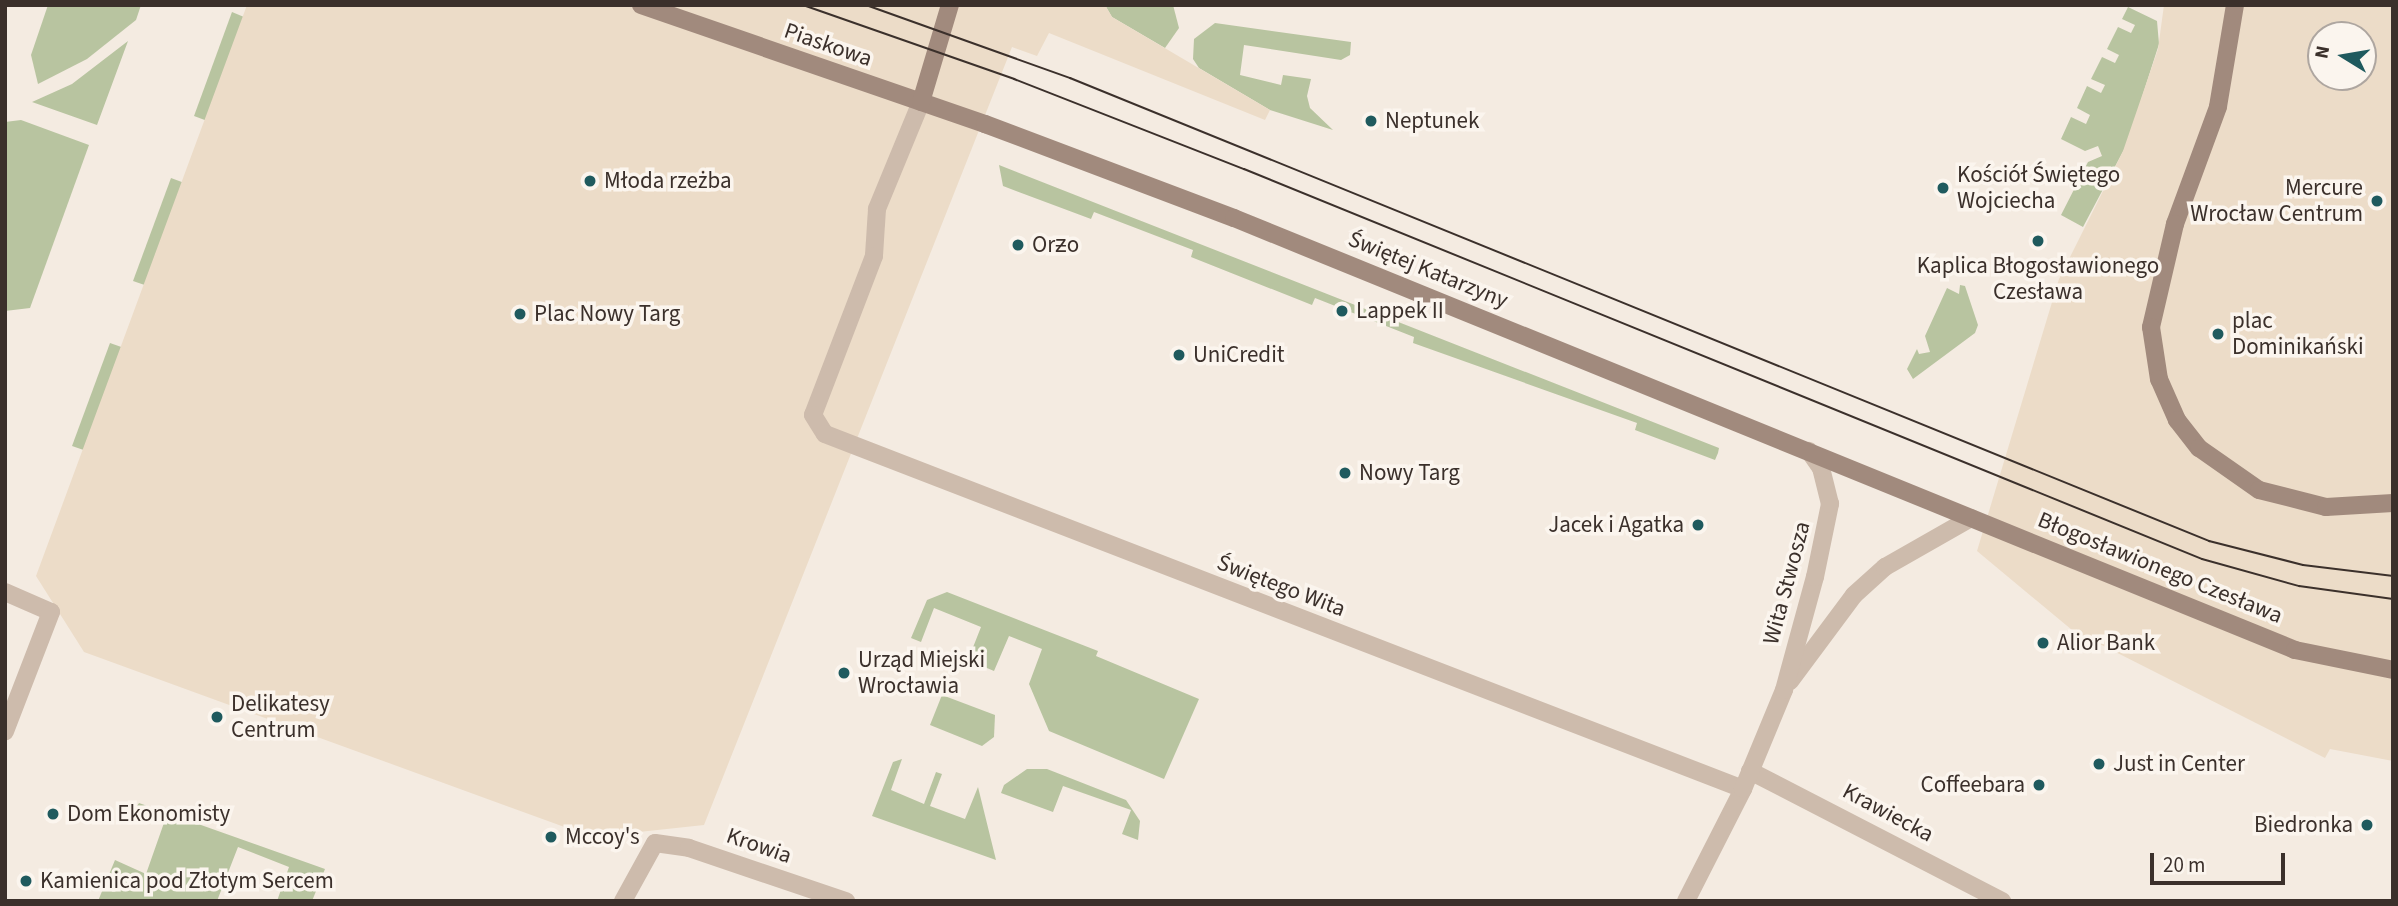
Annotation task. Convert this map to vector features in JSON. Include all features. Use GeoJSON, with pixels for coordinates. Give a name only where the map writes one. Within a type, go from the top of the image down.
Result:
{"type":"FeatureCollection","features":[{"type":"Feature","properties":{"kind":"street","name":"Piaskowa"},"geometry":{"type":"LineString","coordinates":[[641,5],[921,102]]}},
{"type":"Feature","properties":{"kind":"street"},"geometry":{"type":"LineString","coordinates":[[921,102],[950,5]]}},
{"type":"Feature","properties":{"kind":"street"},"geometry":{"type":"LineString","coordinates":[[2235,5],[2218,107],[2175,225],[2151,327],[2152,352],[2167,402],[2199,448],[2224,470],[2259,490],[2326,507],[2393,503]]}},
{"type":"Feature","properties":{"kind":"street","name":"Świętego Wita"},"geometry":{"type":"LineString","coordinates":[[921,102],[877,209],[874,256],[813,415],[825,435],[1743,789]]}},
{"type":"Feature","properties":{"kind":"street","name":"Świętej Katarzyny"},"geometry":{"type":"LineString","coordinates":[[921,102],[1247,223],[1913,495]]}},
{"type":"Feature","properties":{"kind":"street","name":"Wita Stwosza"},"geometry":{"type":"LineString","coordinates":[[1686,901],[1743,789],[1784,690],[1830,519],[1829,489],[1809,451]]}},
{"type":"Feature","properties":{"kind":"street","name":"Błogosławionego Czesława"},"geometry":{"type":"LineString","coordinates":[[1913,495],[2295,650],[2393,670]]}},
{"type":"Feature","properties":{"kind":"street","name":"Wita Stwosza"},"geometry":{"type":"LineString","coordinates":[[1784,690],[1854,595],[1885,567],[1971,519]]}},
{"type":"Feature","properties":{"kind":"street"},"geometry":{"type":"LineString","coordinates":[[5,592],[51,611],[5,732]]}},
{"type":"Feature","properties":{"kind":"street","name":"Krawiecka"},"geometry":{"type":"LineString","coordinates":[[1750,771],[2002,901]]}},
{"type":"Feature","properties":{"kind":"street","name":"Krowia"},"geometry":{"type":"LineString","coordinates":[[623,901],[655,843],[689,848],[846,901]]}},
{"type":"Feature","properties":{"kind":"green space"},"geometry":{"type":"Polygon","coordinates":[[[48,5],[141,5],[136,20],[87,59],[38,84],[31,55],[48,5]]]}},
{"type":"Feature","properties":{"kind":"green space"},"geometry":{"type":"Polygon","coordinates":[[[1105,5],[1173,5],[1179,28],[1165,48],[1112,17],[1105,5]]]}},
{"type":"Feature","properties":{"kind":"green space"},"geometry":{"type":"Polygon","coordinates":[[[2128,7],[2157,21],[2159,44],[2127,144],[2083,227],[2061,215],[2088,162],[2102,156],[2098,146],[2085,151],[2061,139],[2071,117],[2086,124],[2090,115],[2077,108],[2087,86],[2101,93],[2105,85],[2091,79],[2102,57],[2115,63],[2119,55],[2107,49],[2118,27],[2131,33],[2135,25],[2122,19],[2128,7]]]}},
{"type":"Feature","properties":{"kind":"green space"},"geometry":{"type":"Polygon","coordinates":[[[232,12],[266,26],[229,129],[194,116],[232,12]]]}},
{"type":"Feature","properties":{"kind":"green space"},"geometry":{"type":"Polygon","coordinates":[[[1215,23],[1351,42],[1350,55],[1341,60],[1244,45],[1240,75],[1281,85],[1283,75],[1311,79],[1307,96],[1310,108],[1333,130],[1270,110],[1199,68],[1193,59],[1194,39],[1215,23]]]}},
{"type":"Feature","properties":{"kind":"green space"},"geometry":{"type":"Polygon","coordinates":[[[128,41],[97,125],[32,102],[72,84],[128,41]]]}},
{"type":"Feature","properties":{"kind":"green space"},"geometry":{"type":"Polygon","coordinates":[[[21,120],[89,145],[30,308],[5,311],[5,122],[21,120]]]}},
{"type":"Feature","properties":{"kind":"green space"},"geometry":{"type":"Polygon","coordinates":[[[999,165],[1719,448],[1718,453],[1715,460],[1635,430],[1637,423],[1413,343],[1414,337],[1315,298],[1312,305],[1191,257],[1193,250],[1094,212],[1091,219],[1003,186],[999,165]]]}},
{"type":"Feature","properties":{"kind":"green space"},"geometry":{"type":"Polygon","coordinates":[[[171,178],[206,191],[168,293],[133,281],[171,178]]]}},
{"type":"Feature","properties":{"kind":"green space"},"geometry":{"type":"Polygon","coordinates":[[[1960,285],[1965,286],[1978,325],[1975,333],[1913,379],[1907,369],[1917,349],[1919,354],[1930,352],[1925,336],[1947,288],[1959,294],[1960,285]]]}},
{"type":"Feature","properties":{"kind":"green space"},"geometry":{"type":"Polygon","coordinates":[[[110,343],[144,355],[107,458],[72,446],[110,343]]]}},
{"type":"Feature","properties":{"kind":"green space"},"geometry":{"type":"Polygon","coordinates":[[[947,592],[1098,651],[1096,656],[1199,699],[1164,779],[1049,731],[1029,684],[1042,649],[1009,636],[994,671],[968,660],[981,627],[934,608],[921,642],[911,638],[927,600],[947,592]]]}},
{"type":"Feature","properties":{"kind":"green space"},"geometry":{"type":"Polygon","coordinates":[[[942,695],[995,715],[994,737],[982,746],[930,725],[942,695]]]}},
{"type":"Feature","properties":{"kind":"green space"},"geometry":{"type":"Polygon","coordinates":[[[902,759],[891,790],[924,804],[936,772],[942,774],[930,806],[965,819],[978,787],[996,860],[872,816],[893,762],[902,759]]]}},
{"type":"Feature","properties":{"kind":"green space"},"geometry":{"type":"Polygon","coordinates":[[[1027,769],[1047,769],[1126,800],[1140,821],[1138,840],[1122,834],[1131,810],[1063,786],[1053,812],[1001,793],[1004,785],[1027,769]]]}},
{"type":"Feature","properties":{"kind":"green space"},"geometry":{"type":"Polygon","coordinates":[[[139,803],[325,869],[312,901],[277,901],[289,867],[238,847],[217,901],[98,901],[115,860],[146,874],[165,820],[135,809],[139,803]]]}},
{"type":"Feature","properties":{"kind":"shaded area","name":"Plac Nowy Targ"},"geometry":{"type":"Polygon","coordinates":[[[247,5],[1105,5],[1112,17],[1270,110],[1265,120],[1049,33],[1037,56],[1012,47],[704,825],[592,837],[84,652],[36,576],[247,5]]]}},
{"type":"Feature","properties":{"kind":"shaded area","name":"plac Dominikański"},"geometry":{"type":"Polygon","coordinates":[[[2164,5],[2393,5],[2393,761],[2330,749],[2325,758],[2072,630],[1977,551],[2059,279],[2123,151],[2158,49],[2164,5]]]}},
{"type":"Feature","properties":{"kind":"tram line"},"geometry":{"type":"LineString","coordinates":[[803,5],[1014,79],[1244,169],[2202,559],[2299,586],[2393,599]]}},
{"type":"Feature","properties":{"kind":"tram line"},"geometry":{"type":"LineString","coordinates":[[866,5],[1070,78],[2209,541],[2303,565],[2393,576]]}},
{"type":"Feature","properties":{"kind":"place","name":"Neptunek"},"geometry":{"type":"Point","coordinates":[1371,121]}},
{"type":"Feature","properties":{"kind":"place","name":"Młoda rzeżba"},"geometry":{"type":"Point","coordinates":[590,181]}},
{"type":"Feature","properties":{"kind":"place","name":"Kościół Świętego Wojciecha"},"geometry":{"type":"Point","coordinates":[1943,188]}},
{"type":"Feature","properties":{"kind":"place","name":"Mercure Wrocław Centrum"},"geometry":{"type":"Point","coordinates":[2377,201]}},
{"type":"Feature","properties":{"kind":"place","name":"Kaplica Błogosławionego Czesława"},"geometry":{"type":"Point","coordinates":[2038,241]}},
{"type":"Feature","properties":{"kind":"place","name":"Orƶo"},"geometry":{"type":"Point","coordinates":[1018,245]}},
{"type":"Feature","properties":{"kind":"place","name":"Lappek II"},"geometry":{"type":"Point","coordinates":[1342,311]}},
{"type":"Feature","properties":{"kind":"place","name":"Plac Nowy Targ"},"geometry":{"type":"Point","coordinates":[520,314]}},
{"type":"Feature","properties":{"kind":"place","name":"plac Dominikański"},"geometry":{"type":"Point","coordinates":[2218,334]}},
{"type":"Feature","properties":{"kind":"place","name":"UniCredit"},"geometry":{"type":"Point","coordinates":[1179,355]}},
{"type":"Feature","properties":{"kind":"place","name":"Nowy Targ"},"geometry":{"type":"Point","coordinates":[1345,473]}},
{"type":"Feature","properties":{"kind":"place","name":"Jacek i Agatka"},"geometry":{"type":"Point","coordinates":[1698,525]}},
{"type":"Feature","properties":{"kind":"place","name":"Alior Bank"},"geometry":{"type":"Point","coordinates":[2043,643]}},
{"type":"Feature","properties":{"kind":"place","name":"Urząd Miejski Wrocławia"},"geometry":{"type":"Point","coordinates":[844,673]}},
{"type":"Feature","properties":{"kind":"place","name":"Delikatesy Centrum"},"geometry":{"type":"Point","coordinates":[217,717]}},
{"type":"Feature","properties":{"kind":"place","name":"Just in Center"},"geometry":{"type":"Point","coordinates":[2099,764]}},
{"type":"Feature","properties":{"kind":"place","name":"Coffeebara"},"geometry":{"type":"Point","coordinates":[2039,785]}},
{"type":"Feature","properties":{"kind":"place","name":"Dom Ekonomisty"},"geometry":{"type":"Point","coordinates":[53,814]}},
{"type":"Feature","properties":{"kind":"place","name":"Biedronka"},"geometry":{"type":"Point","coordinates":[2367,825]}},
{"type":"Feature","properties":{"kind":"place","name":"Mccoy's"},"geometry":{"type":"Point","coordinates":[551,837]}},
{"type":"Feature","properties":{"kind":"place","name":"Kamienica pod Złotym Sercem"},"geometry":{"type":"Point","coordinates":[26,881]}}]}
